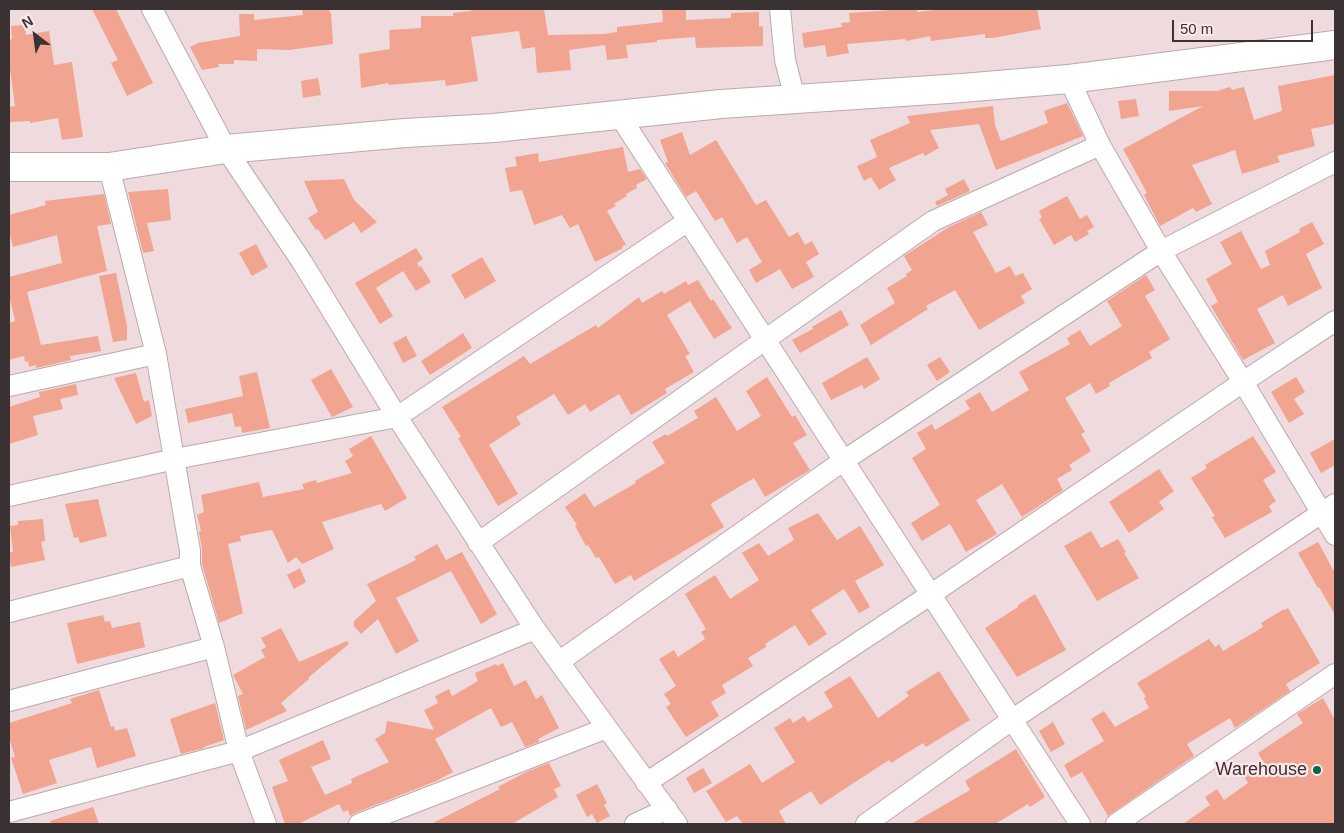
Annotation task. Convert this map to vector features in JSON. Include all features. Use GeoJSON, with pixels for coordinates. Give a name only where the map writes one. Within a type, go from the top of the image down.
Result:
{"type":"FeatureCollection","features":[{"type":"Feature","properties":{"kind":"main road"},"geometry":{"type":"LineString","coordinates":[[9,167],[109,166],[226,149],[405,133],[494,128],[721,104],[1069,79],[1335,45]]}},
{"type":"Feature","properties":{"kind":"street"},"geometry":{"type":"LineString","coordinates":[[152,9],[226,149],[302,262],[397,417],[478,543],[535,629],[672,816],[634,824]]}},
{"type":"Feature","properties":{"kind":"street"},"geometry":{"type":"LineString","coordinates":[[780,9],[785,60],[795,99]]}},
{"type":"Feature","properties":{"kind":"street"},"geometry":{"type":"LineString","coordinates":[[1069,79],[1100,145],[1161,251],[1243,382],[1329,508],[1335,535]]}},
{"type":"Feature","properties":{"kind":"street"},"geometry":{"type":"LineString","coordinates":[[619,115],[1080,824]]}},
{"type":"Feature","properties":{"kind":"street"},"geometry":{"type":"LineString","coordinates":[[478,543],[933,221],[1100,145]]}},
{"type":"Feature","properties":{"kind":"street"},"geometry":{"type":"LineString","coordinates":[[560,661],[843,460],[1161,251],[1335,162]]}},
{"type":"Feature","properties":{"kind":"street"},"geometry":{"type":"LineString","coordinates":[[109,166],[156,354],[190,551],[190,566],[214,646],[239,750],[266,824]]}},
{"type":"Feature","properties":{"kind":"street"},"geometry":{"type":"LineString","coordinates":[[9,496],[175,459],[397,417],[688,221]]}},
{"type":"Feature","properties":{"kind":"street"},"geometry":{"type":"LineString","coordinates":[[646,783],[930,595],[1335,321]]}},
{"type":"Feature","properties":{"kind":"street"},"geometry":{"type":"LineString","coordinates":[[9,386],[156,354]]}},
{"type":"Feature","properties":{"kind":"street"},"geometry":{"type":"LineString","coordinates":[[866,824],[1013,719],[1329,508]]}},
{"type":"Feature","properties":{"kind":"street"},"geometry":{"type":"LineString","coordinates":[[9,612],[190,566]]}},
{"type":"Feature","properties":{"kind":"street"},"geometry":{"type":"LineString","coordinates":[[9,812],[239,750],[535,629]]}},
{"type":"Feature","properties":{"kind":"street"},"geometry":{"type":"LineString","coordinates":[[9,701],[214,646]]}},
{"type":"Feature","properties":{"kind":"street"},"geometry":{"type":"LineString","coordinates":[[1116,824],[1335,674]]}},
{"type":"Feature","properties":{"kind":"street"},"geometry":{"type":"LineString","coordinates":[[360,824],[607,728]]}},
{"type":"Feature","properties":{"kind":"building"},"geometry":{"type":"Polygon","coordinates":[[[92,9],[116,9],[153,83],[127,96],[111,63],[118,60],[92,9]]]}},
{"type":"Feature","properties":{"kind":"building"},"geometry":{"type":"Polygon","coordinates":[[[302,9],[329,9],[331,13],[333,44],[289,50],[257,49],[257,61],[234,60],[234,64],[218,64],[219,67],[202,70],[190,47],[198,43],[240,36],[239,14],[254,14],[254,20],[303,15],[302,9]]]}},
{"type":"Feature","properties":{"kind":"building"},"geometry":{"type":"Polygon","coordinates":[[[471,9],[544,9],[548,35],[604,34],[617,32],[617,27],[663,22],[662,9],[686,9],[686,20],[731,18],[731,13],[759,12],[759,27],[763,26],[763,46],[696,48],[695,37],[657,40],[657,42],[626,45],[628,58],[607,60],[605,45],[569,50],[571,70],[537,73],[535,47],[522,49],[519,31],[471,37],[478,81],[446,86],[445,80],[389,85],[388,83],[361,88],[359,54],[390,49],[389,30],[421,28],[421,16],[453,16],[453,13],[471,11],[471,9]]]}},
{"type":"Feature","properties":{"kind":"building"},"geometry":{"type":"Polygon","coordinates":[[[917,9],[917,12],[945,9],[1037,9],[1041,29],[993,38],[985,38],[985,34],[931,41],[930,36],[906,41],[905,39],[847,44],[849,53],[827,57],[825,45],[804,48],[802,33],[842,27],[841,23],[850,22],[849,13],[917,9]]]}},
{"type":"Feature","properties":{"kind":"building"},"geometry":{"type":"Polygon","coordinates":[[[25,25],[26,35],[49,31],[54,65],[72,62],[83,137],[62,140],[58,118],[30,123],[30,121],[9,122],[9,107],[15,106],[9,62],[9,40],[12,39],[11,26],[25,25]]]}},
{"type":"Feature","properties":{"kind":"building"},"geometry":{"type":"Polygon","coordinates":[[[1335,75],[1335,124],[1311,129],[1315,146],[1277,156],[1280,162],[1242,174],[1235,150],[1192,165],[1212,204],[1196,212],[1193,208],[1160,226],[1144,195],[1147,193],[1123,149],[1203,106],[1169,111],[1169,91],[1217,91],[1230,87],[1232,90],[1244,87],[1254,120],[1282,111],[1278,86],[1335,75]]]}},
{"type":"Feature","properties":{"kind":"building"},"geometry":{"type":"Polygon","coordinates":[[[318,78],[321,95],[303,98],[301,81],[318,78]]]}},
{"type":"Feature","properties":{"kind":"building"},"geometry":{"type":"Polygon","coordinates":[[[1136,99],[1139,116],[1121,119],[1118,101],[1136,99]]]}},
{"type":"Feature","properties":{"kind":"building"},"geometry":{"type":"Polygon","coordinates":[[[1067,103],[1083,136],[996,170],[979,124],[930,130],[939,148],[925,156],[923,153],[889,168],[896,180],[879,190],[871,177],[864,181],[857,166],[877,157],[870,140],[910,123],[907,116],[993,106],[995,125],[1001,141],[1048,123],[1044,111],[1067,103]]]}},
{"type":"Feature","properties":{"kind":"building"},"geometry":{"type":"Polygon","coordinates":[[[682,132],[690,155],[716,140],[756,205],[766,200],[789,237],[798,232],[805,245],[812,241],[819,254],[806,262],[814,277],[792,289],[780,269],[756,283],[749,270],[762,262],[747,237],[737,243],[722,217],[715,221],[696,191],[686,197],[665,163],[668,162],[660,140],[682,132]]]}},
{"type":"Feature","properties":{"kind":"building"},"geometry":{"type":"Polygon","coordinates":[[[623,147],[628,172],[640,169],[647,179],[636,185],[637,188],[626,194],[627,196],[614,204],[616,206],[607,211],[626,245],[595,262],[578,224],[570,228],[562,215],[534,225],[522,190],[510,192],[505,168],[517,166],[515,157],[538,153],[539,162],[623,147]]]}},
{"type":"Feature","properties":{"kind":"building"},"geometry":{"type":"Polygon","coordinates":[[[344,179],[354,200],[377,222],[361,233],[354,222],[325,240],[308,218],[318,212],[304,181],[344,179]]]}},
{"type":"Feature","properties":{"kind":"building"},"geometry":{"type":"Polygon","coordinates":[[[964,179],[970,191],[937,206],[935,202],[948,195],[945,189],[964,179]]]}},
{"type":"Feature","properties":{"kind":"building"},"geometry":{"type":"Polygon","coordinates":[[[168,189],[171,220],[147,223],[154,251],[143,253],[128,192],[168,189]]]}},
{"type":"Feature","properties":{"kind":"building"},"geometry":{"type":"Polygon","coordinates":[[[104,194],[111,224],[97,226],[107,271],[27,292],[41,345],[98,336],[101,351],[70,356],[71,360],[36,368],[36,365],[29,367],[28,361],[25,362],[24,356],[9,360],[9,323],[15,321],[9,295],[9,277],[62,263],[57,235],[13,247],[9,230],[9,215],[46,205],[45,201],[104,194]]]}},
{"type":"Feature","properties":{"kind":"building"},"geometry":{"type":"Polygon","coordinates":[[[1067,196],[1080,219],[1087,215],[1094,227],[1087,231],[1089,234],[1075,242],[1071,235],[1054,245],[1039,219],[1042,218],[1039,211],[1067,196]]]}},
{"type":"Feature","properties":{"kind":"building"},"geometry":{"type":"Polygon","coordinates":[[[981,212],[988,225],[973,232],[996,273],[1010,266],[1015,276],[1023,273],[1032,289],[1021,296],[1025,303],[979,330],[955,290],[926,306],[928,309],[871,345],[860,325],[895,303],[887,288],[907,276],[906,274],[912,270],[904,256],[949,227],[981,212]]]}},
{"type":"Feature","properties":{"kind":"building"},"geometry":{"type":"Polygon","coordinates":[[[1312,222],[1324,244],[1306,254],[1322,288],[1288,306],[1283,295],[1257,309],[1275,343],[1243,360],[1211,306],[1218,302],[1206,279],[1232,264],[1220,242],[1241,231],[1261,269],[1270,265],[1265,251],[1300,232],[1299,229],[1312,222]]]}},
{"type":"Feature","properties":{"kind":"building"},"geometry":{"type":"Polygon","coordinates":[[[256,244],[268,267],[252,276],[239,253],[256,244]]]}},
{"type":"Feature","properties":{"kind":"building"},"geometry":{"type":"Polygon","coordinates":[[[416,248],[423,259],[417,263],[431,282],[416,291],[403,271],[376,288],[393,316],[380,324],[355,283],[416,248]]]}},
{"type":"Feature","properties":{"kind":"building"},"geometry":{"type":"Polygon","coordinates":[[[482,257],[496,281],[465,299],[451,275],[482,257]]]}},
{"type":"Feature","properties":{"kind":"building"},"geometry":{"type":"Polygon","coordinates":[[[116,273],[127,326],[127,340],[113,342],[99,276],[116,273]]]}},
{"type":"Feature","properties":{"kind":"building"},"geometry":{"type":"Polygon","coordinates":[[[1146,275],[1155,290],[1145,296],[1170,339],[1149,352],[1152,358],[1109,383],[1110,386],[1096,394],[1090,383],[1065,398],[1085,432],[1081,434],[1091,451],[1069,465],[1072,470],[1057,479],[1063,490],[1022,517],[1002,484],[976,500],[997,534],[966,552],[950,524],[922,541],[911,523],[940,505],[912,458],[926,449],[917,433],[932,424],[935,430],[970,409],[965,401],[980,392],[992,412],[1029,390],[1019,372],[1070,344],[1067,338],[1080,330],[1090,346],[1122,326],[1107,301],[1146,275]]]}},
{"type":"Feature","properties":{"kind":"building"},"geometry":{"type":"Polygon","coordinates":[[[698,280],[711,301],[713,299],[732,328],[714,339],[690,301],[667,315],[690,354],[685,356],[694,372],[665,389],[667,393],[631,415],[619,394],[590,412],[585,404],[568,415],[554,394],[516,417],[521,424],[489,445],[518,494],[498,506],[458,438],[461,437],[442,407],[524,356],[530,364],[596,325],[598,328],[639,297],[642,303],[662,291],[664,294],[686,281],[688,285],[698,280]]]}},
{"type":"Feature","properties":{"kind":"building"},"geometry":{"type":"Polygon","coordinates":[[[841,310],[849,325],[800,353],[792,340],[813,329],[812,327],[841,310]]]}},
{"type":"Feature","properties":{"kind":"building"},"geometry":{"type":"Polygon","coordinates":[[[463,333],[472,348],[430,375],[421,361],[463,333]]]}},
{"type":"Feature","properties":{"kind":"building"},"geometry":{"type":"Polygon","coordinates":[[[406,336],[417,356],[403,363],[393,343],[406,336]]]}},
{"type":"Feature","properties":{"kind":"building"},"geometry":{"type":"Polygon","coordinates":[[[867,357],[880,379],[864,389],[862,385],[831,400],[822,383],[867,357]]]}},
{"type":"Feature","properties":{"kind":"building"},"geometry":{"type":"Polygon","coordinates":[[[940,357],[950,372],[937,381],[927,365],[940,357]]]}},
{"type":"Feature","properties":{"kind":"building"},"geometry":{"type":"Polygon","coordinates":[[[331,369],[353,407],[332,417],[311,380],[331,369]]]}},
{"type":"Feature","properties":{"kind":"building"},"geometry":{"type":"Polygon","coordinates":[[[257,372],[270,428],[242,433],[241,426],[235,427],[232,413],[188,423],[185,409],[243,396],[239,376],[257,372]]]}},
{"type":"Feature","properties":{"kind":"building"},"geometry":{"type":"Polygon","coordinates":[[[136,373],[144,402],[149,400],[152,416],[136,424],[114,378],[136,373]]]}},
{"type":"Feature","properties":{"kind":"building"},"geometry":{"type":"Polygon","coordinates":[[[767,377],[792,417],[795,415],[807,435],[793,443],[810,470],[765,497],[754,478],[712,503],[711,505],[724,527],[634,581],[631,575],[615,584],[599,557],[596,558],[588,545],[586,546],[575,526],[577,525],[565,507],[585,493],[594,507],[636,483],[635,481],[665,463],[652,442],[666,434],[667,436],[698,418],[694,411],[716,397],[737,431],[761,416],[746,391],[767,377]]]}},
{"type":"Feature","properties":{"kind":"building"},"geometry":{"type":"Polygon","coordinates":[[[1296,377],[1305,392],[1294,399],[1304,414],[1289,423],[1271,392],[1296,377]]]}},
{"type":"Feature","properties":{"kind":"building"},"geometry":{"type":"Polygon","coordinates":[[[76,384],[78,395],[60,399],[63,409],[33,416],[38,435],[9,444],[9,407],[40,397],[39,392],[76,384]]]}},
{"type":"Feature","properties":{"kind":"building"},"geometry":{"type":"Polygon","coordinates":[[[371,436],[407,498],[385,511],[381,504],[322,522],[334,549],[302,564],[296,557],[288,563],[272,530],[240,536],[241,541],[228,544],[243,613],[219,623],[202,564],[199,532],[201,531],[197,515],[204,512],[201,495],[259,482],[263,497],[304,489],[302,484],[316,480],[317,483],[352,473],[345,461],[353,456],[349,449],[371,436]]]}},
{"type":"Feature","properties":{"kind":"building"},"geometry":{"type":"Polygon","coordinates":[[[1253,436],[1276,472],[1263,480],[1276,501],[1269,506],[1272,512],[1225,538],[1212,517],[1215,516],[1191,478],[1207,468],[1205,465],[1253,436]]]}},
{"type":"Feature","properties":{"kind":"building"},"geometry":{"type":"Polygon","coordinates":[[[1335,439],[1335,465],[1321,473],[1310,453],[1335,439]]]}},
{"type":"Feature","properties":{"kind":"building"},"geometry":{"type":"Polygon","coordinates":[[[1159,469],[1174,491],[1159,502],[1164,509],[1129,533],[1109,502],[1159,469]]]}},
{"type":"Feature","properties":{"kind":"building"},"geometry":{"type":"Polygon","coordinates":[[[98,499],[107,536],[80,543],[78,537],[74,538],[65,504],[98,499]]]}},
{"type":"Feature","properties":{"kind":"building"},"geometry":{"type":"Polygon","coordinates":[[[818,513],[837,540],[860,526],[884,565],[855,581],[870,607],[859,613],[844,589],[811,610],[827,634],[809,646],[795,625],[765,644],[766,647],[748,658],[753,666],[722,685],[726,693],[711,702],[719,716],[686,737],[666,707],[671,704],[664,694],[676,686],[659,659],[674,650],[678,657],[705,639],[701,632],[706,629],[685,594],[715,575],[730,599],[759,580],[742,553],[759,543],[768,556],[794,540],[788,528],[818,513]]]}},
{"type":"Feature","properties":{"kind":"building"},"geometry":{"type":"Polygon","coordinates":[[[43,519],[45,541],[41,542],[45,560],[11,567],[9,552],[13,552],[10,526],[18,525],[18,521],[43,519]]]}},
{"type":"Feature","properties":{"kind":"building"},"geometry":{"type":"Polygon","coordinates":[[[1091,531],[1101,548],[1118,539],[1139,578],[1097,601],[1064,546],[1091,531]]]}},
{"type":"Feature","properties":{"kind":"building"},"geometry":{"type":"Polygon","coordinates":[[[1318,542],[1335,573],[1335,615],[1298,553],[1318,542]]]}},
{"type":"Feature","properties":{"kind":"building"},"geometry":{"type":"Polygon","coordinates":[[[437,544],[446,560],[462,552],[497,614],[481,624],[451,571],[396,598],[419,641],[396,654],[378,619],[361,634],[354,626],[354,621],[376,601],[367,584],[416,560],[414,557],[437,544]]]}},
{"type":"Feature","properties":{"kind":"building"},"geometry":{"type":"Polygon","coordinates":[[[300,568],[306,582],[294,589],[287,575],[300,568]]]}},
{"type":"Feature","properties":{"kind":"building"},"geometry":{"type":"Polygon","coordinates":[[[1035,594],[1066,650],[1017,677],[985,628],[1035,594]]]}},
{"type":"Feature","properties":{"kind":"building"},"geometry":{"type":"Polygon","coordinates":[[[1288,608],[1320,663],[1286,684],[1290,691],[1235,728],[1230,718],[1187,744],[1194,756],[1108,816],[1082,772],[1071,778],[1064,765],[1104,741],[1091,719],[1104,711],[1115,727],[1149,708],[1144,698],[1146,697],[1137,683],[1209,639],[1215,647],[1219,644],[1223,651],[1263,627],[1261,623],[1288,608]]]}},
{"type":"Feature","properties":{"kind":"building"},"geometry":{"type":"Polygon","coordinates":[[[103,615],[105,622],[110,621],[112,628],[140,622],[145,647],[77,664],[67,623],[103,615]]]}},
{"type":"Feature","properties":{"kind":"building"},"geometry":{"type":"Polygon","coordinates":[[[281,628],[299,662],[347,641],[349,644],[281,703],[287,711],[246,730],[238,696],[243,694],[233,675],[265,657],[261,650],[266,647],[261,638],[281,628]]]}},
{"type":"Feature","properties":{"kind":"building"},"geometry":{"type":"Polygon","coordinates":[[[503,663],[514,686],[526,680],[536,699],[542,695],[559,728],[538,739],[539,742],[525,747],[512,722],[501,727],[491,708],[435,739],[453,772],[436,781],[350,816],[348,810],[343,812],[339,804],[298,824],[285,824],[272,787],[288,781],[279,760],[323,740],[331,759],[311,767],[325,795],[352,783],[351,779],[389,762],[375,739],[385,733],[387,721],[434,730],[424,710],[438,703],[435,696],[449,689],[452,696],[478,681],[475,673],[503,663]]]}},
{"type":"Feature","properties":{"kind":"building"},"geometry":{"type":"Polygon","coordinates":[[[939,671],[970,720],[926,747],[923,743],[891,763],[889,760],[820,805],[811,791],[779,811],[786,824],[743,824],[737,816],[726,822],[706,791],[750,764],[762,783],[795,762],[774,728],[790,718],[793,723],[804,716],[808,722],[833,707],[824,692],[850,676],[878,718],[909,696],[906,692],[939,671]]]}},
{"type":"Feature","properties":{"kind":"building"},"geometry":{"type":"Polygon","coordinates":[[[99,690],[111,727],[114,726],[115,731],[127,728],[136,756],[97,768],[91,747],[49,760],[57,783],[23,794],[11,758],[15,757],[9,737],[9,723],[72,703],[70,699],[99,690]]]}},
{"type":"Feature","properties":{"kind":"building"},"geometry":{"type":"Polygon","coordinates":[[[1323,698],[1335,720],[1335,824],[1183,824],[1210,805],[1205,797],[1217,789],[1224,800],[1248,783],[1244,776],[1264,763],[1258,753],[1303,723],[1297,714],[1323,698]]]}},
{"type":"Feature","properties":{"kind":"building"},"geometry":{"type":"Polygon","coordinates":[[[215,703],[224,740],[181,754],[170,719],[215,703]]]}},
{"type":"Feature","properties":{"kind":"building"},"geometry":{"type":"Polygon","coordinates":[[[1053,722],[1065,744],[1051,752],[1039,731],[1053,722]]]}},
{"type":"Feature","properties":{"kind":"building"},"geometry":{"type":"Polygon","coordinates":[[[1016,749],[1045,797],[1030,807],[1028,804],[995,824],[911,824],[970,790],[965,781],[1016,749]]]}},
{"type":"Feature","properties":{"kind":"building"},"geometry":{"type":"Polygon","coordinates":[[[549,763],[561,786],[554,789],[558,797],[512,824],[431,824],[500,789],[498,787],[526,772],[549,763]]]}},
{"type":"Feature","properties":{"kind":"building"},"geometry":{"type":"Polygon","coordinates":[[[703,768],[712,783],[694,793],[686,778],[703,768]]]}},
{"type":"Feature","properties":{"kind":"building"},"geometry":{"type":"Polygon","coordinates":[[[597,784],[607,803],[604,805],[610,816],[597,823],[592,814],[587,817],[576,795],[597,784]]]}},
{"type":"Feature","properties":{"kind":"building"},"geometry":{"type":"Polygon","coordinates":[[[93,807],[99,824],[51,824],[50,821],[93,807]]]}},
{"type":"Feature","properties":{"kind":"place","name":"Warehouse"},"geometry":{"type":"Point","coordinates":[1317,770]}}]}
